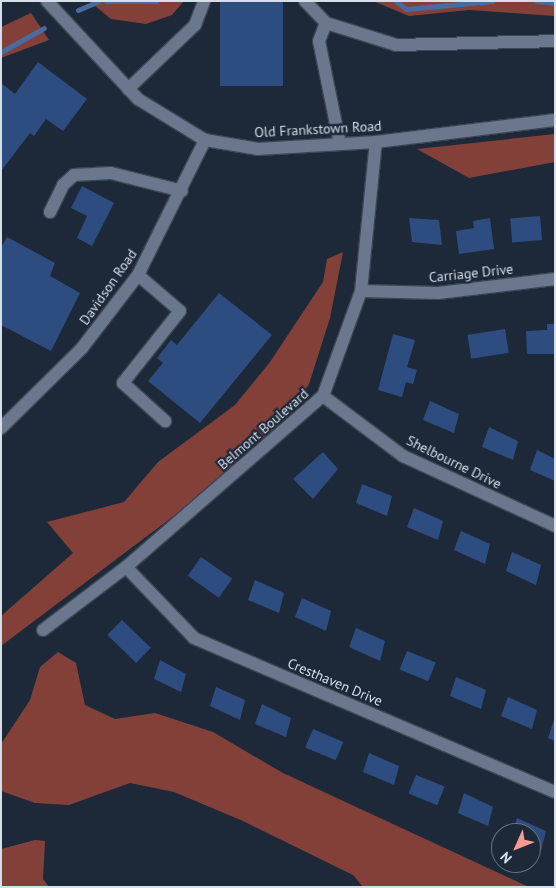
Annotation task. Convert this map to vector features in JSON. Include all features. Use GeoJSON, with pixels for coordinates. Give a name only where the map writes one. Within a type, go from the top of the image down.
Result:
{"type":"FeatureCollection","features":[{"type":"Feature","properties":{"kind":"street","name":"Old Frankstown Road"},"geometry":{"type":"LineString","coordinates":[[47,1],[128,89],[205,140],[258,149],[376,142],[555,120]]}},
{"type":"Feature","properties":{"kind":"street"},"geometry":{"type":"LineString","coordinates":[[128,89],[195,25],[204,1]]}},
{"type":"Feature","properties":{"kind":"street"},"geometry":{"type":"LineString","coordinates":[[305,1],[326,23],[396,45],[555,41]]}},
{"type":"Feature","properties":{"kind":"street"},"geometry":{"type":"LineString","coordinates":[[326,23],[319,41],[340,144]]}},
{"type":"Feature","properties":{"kind":"street","name":"Davidson Road"},"geometry":{"type":"LineString","coordinates":[[1,428],[82,348],[138,275],[182,191],[205,140]]}},
{"type":"Feature","properties":{"kind":"street","name":"Belmont Boulevard"},"geometry":{"type":"LineString","coordinates":[[43,630],[126,567],[323,396],[361,291],[376,142]]}},
{"type":"Feature","properties":{"kind":"street"},"geometry":{"type":"LineString","coordinates":[[50,212],[63,185],[74,175],[111,174],[182,191]]}},
{"type":"Feature","properties":{"kind":"street"},"geometry":{"type":"LineString","coordinates":[[138,275],[180,311],[123,383],[165,422]]}},
{"type":"Feature","properties":{"kind":"street","name":"Carriage Drive"},"geometry":{"type":"LineString","coordinates":[[361,291],[438,293],[555,279]]}},
{"type":"Feature","properties":{"kind":"street","name":"Shelbourne Drive"},"geometry":{"type":"LineString","coordinates":[[323,396],[403,456],[555,526]]}},
{"type":"Feature","properties":{"kind":"street","name":"Cresthaven Drive"},"geometry":{"type":"LineString","coordinates":[[126,567],[194,638],[555,792]]}},
{"type":"Feature","properties":{"kind":"shaded area"},"geometry":{"type":"Polygon","coordinates":[[[89,1],[184,1],[172,15],[146,24],[111,19],[89,1]]]}},
{"type":"Feature","properties":{"kind":"shaded area"},"geometry":{"type":"Polygon","coordinates":[[[373,1],[555,1],[555,16],[469,10],[409,16],[373,1]]]}},
{"type":"Feature","properties":{"kind":"shaded area"},"geometry":{"type":"Polygon","coordinates":[[[31,13],[49,40],[1,58],[1,27],[31,13]]]}},
{"type":"Feature","properties":{"kind":"shaded area"},"geometry":{"type":"Polygon","coordinates":[[[555,134],[555,162],[469,178],[417,149],[555,134]]]}},
{"type":"Feature","properties":{"kind":"shaded area"},"geometry":{"type":"Polygon","coordinates":[[[343,252],[330,318],[309,384],[292,413],[175,515],[1,646],[1,616],[73,553],[47,522],[124,502],[158,462],[235,405],[270,362],[323,282],[327,259],[343,252]]]}},
{"type":"Feature","properties":{"kind":"shaded area"},"geometry":{"type":"Polygon","coordinates":[[[58,652],[76,663],[85,705],[115,719],[155,713],[213,732],[283,773],[491,869],[491,873],[499,873],[529,887],[363,887],[353,875],[243,821],[174,792],[130,783],[69,805],[35,803],[1,791],[1,744],[30,700],[40,667],[58,652]]]}},
{"type":"Feature","properties":{"kind":"shaded area"},"geometry":{"type":"Polygon","coordinates":[[[35,840],[45,841],[43,879],[49,887],[1,887],[1,849],[35,840]]]}},
{"type":"Feature","properties":{"kind":"building"},"geometry":{"type":"Polygon","coordinates":[[[220,1],[283,1],[283,86],[220,86],[220,1]]]}},
{"type":"Feature","properties":{"kind":"building"},"geometry":{"type":"Polygon","coordinates":[[[38,62],[87,99],[63,131],[46,119],[34,136],[30,133],[1,171],[1,83],[15,94],[38,62]]]}},
{"type":"Feature","properties":{"kind":"building"},"geometry":{"type":"Polygon","coordinates":[[[82,186],[114,203],[92,246],[77,238],[87,216],[71,208],[82,186]]]}},
{"type":"Feature","properties":{"kind":"building"},"geometry":{"type":"Polygon","coordinates":[[[540,216],[542,240],[512,243],[510,219],[540,216]]]}},
{"type":"Feature","properties":{"kind":"building"},"geometry":{"type":"Polygon","coordinates":[[[409,218],[439,220],[442,245],[412,242],[409,218]]]}},
{"type":"Feature","properties":{"kind":"building"},"geometry":{"type":"Polygon","coordinates":[[[490,218],[494,249],[459,254],[456,231],[474,228],[473,221],[490,218]]]}},
{"type":"Feature","properties":{"kind":"building"},"geometry":{"type":"Polygon","coordinates":[[[7,237],[55,263],[50,276],[80,293],[51,351],[1,325],[1,247],[7,237]]]}},
{"type":"Feature","properties":{"kind":"building"},"geometry":{"type":"Polygon","coordinates":[[[219,293],[272,335],[200,423],[148,381],[163,363],[157,358],[171,340],[177,345],[219,293]]]}},
{"type":"Feature","properties":{"kind":"building"},"geometry":{"type":"Polygon","coordinates":[[[547,324],[555,324],[555,354],[527,354],[526,331],[547,330],[547,324]]]}},
{"type":"Feature","properties":{"kind":"building"},"geometry":{"type":"Polygon","coordinates":[[[505,329],[509,353],[471,359],[467,335],[505,329]]]}},
{"type":"Feature","properties":{"kind":"building"},"geometry":{"type":"Polygon","coordinates":[[[393,334],[415,340],[407,367],[417,370],[413,384],[406,382],[402,397],[378,390],[393,334]]]}},
{"type":"Feature","properties":{"kind":"building"},"geometry":{"type":"Polygon","coordinates":[[[430,401],[459,414],[454,433],[423,420],[430,401]]]}},
{"type":"Feature","properties":{"kind":"building"},"geometry":{"type":"Polygon","coordinates":[[[489,427],[518,441],[513,460],[482,447],[489,427]]]}},
{"type":"Feature","properties":{"kind":"building"},"geometry":{"type":"Polygon","coordinates":[[[537,450],[555,459],[555,481],[530,470],[537,450]]]}},
{"type":"Feature","properties":{"kind":"building"},"geometry":{"type":"Polygon","coordinates":[[[323,452],[338,469],[313,499],[293,479],[323,452]]]}},
{"type":"Feature","properties":{"kind":"building"},"geometry":{"type":"Polygon","coordinates":[[[362,484],[392,496],[387,516],[356,503],[362,484]]]}},
{"type":"Feature","properties":{"kind":"building"},"geometry":{"type":"Polygon","coordinates":[[[414,508],[443,521],[438,540],[407,527],[414,508]]]}},
{"type":"Feature","properties":{"kind":"building"},"geometry":{"type":"Polygon","coordinates":[[[461,531],[490,544],[485,564],[454,550],[461,531]]]}},
{"type":"Feature","properties":{"kind":"building"},"geometry":{"type":"Polygon","coordinates":[[[512,552],[541,565],[536,585],[506,571],[512,552]]]}},
{"type":"Feature","properties":{"kind":"building"},"geometry":{"type":"Polygon","coordinates":[[[201,557],[232,579],[219,598],[188,576],[201,557]]]}},
{"type":"Feature","properties":{"kind":"building"},"geometry":{"type":"Polygon","coordinates":[[[255,580],[284,593],[279,613],[248,600],[255,580]]]}},
{"type":"Feature","properties":{"kind":"building"},"geometry":{"type":"Polygon","coordinates":[[[302,598],[331,611],[326,631],[295,617],[302,598]]]}},
{"type":"Feature","properties":{"kind":"building"},"geometry":{"type":"Polygon","coordinates":[[[122,620],[151,648],[136,663],[107,635],[122,620]]]}},
{"type":"Feature","properties":{"kind":"building"},"geometry":{"type":"Polygon","coordinates":[[[356,628],[385,641],[380,661],[349,647],[356,628]]]}},
{"type":"Feature","properties":{"kind":"building"},"geometry":{"type":"Polygon","coordinates":[[[407,651],[436,663],[428,681],[400,670],[407,651]]]}},
{"type":"Feature","properties":{"kind":"building"},"geometry":{"type":"Polygon","coordinates":[[[160,660],[186,674],[181,692],[154,679],[160,660]]]}},
{"type":"Feature","properties":{"kind":"building"},"geometry":{"type":"Polygon","coordinates":[[[456,677],[486,690],[481,709],[450,696],[456,677]]]}},
{"type":"Feature","properties":{"kind":"building"},"geometry":{"type":"Polygon","coordinates":[[[216,687],[245,700],[240,720],[210,706],[216,687]]]}},
{"type":"Feature","properties":{"kind":"building"},"geometry":{"type":"Polygon","coordinates":[[[508,697],[537,710],[532,729],[501,716],[508,697]]]}},
{"type":"Feature","properties":{"kind":"building"},"geometry":{"type":"Polygon","coordinates":[[[262,704],[291,718],[286,737],[255,724],[262,704]]]}},
{"type":"Feature","properties":{"kind":"building"},"geometry":{"type":"Polygon","coordinates":[[[555,720],[555,741],[548,738],[555,720]]]}},
{"type":"Feature","properties":{"kind":"building"},"geometry":{"type":"Polygon","coordinates":[[[313,729],[343,742],[336,760],[305,747],[313,729]]]}},
{"type":"Feature","properties":{"kind":"building"},"geometry":{"type":"Polygon","coordinates":[[[369,753],[399,766],[394,785],[363,772],[369,753]]]}},
{"type":"Feature","properties":{"kind":"building"},"geometry":{"type":"Polygon","coordinates":[[[416,775],[445,787],[437,805],[409,794],[416,775]]]}},
{"type":"Feature","properties":{"kind":"building"},"geometry":{"type":"Polygon","coordinates":[[[464,793],[493,807],[488,826],[458,813],[464,793]]]}},
{"type":"Feature","properties":{"kind":"building"},"geometry":{"type":"Polygon","coordinates":[[[517,818],[528,823],[515,823],[517,818]]]}},
{"type":"Feature","properties":{"kind":"building"},"geometry":{"type":"Polygon","coordinates":[[[541,829],[546,831],[541,851],[541,829]]]}},
{"type":"Feature","properties":{"kind":"waterway"},"geometry":{"type":"LineString","coordinates":[[78,10],[99,1]]}},
{"type":"Feature","properties":{"kind":"waterway"},"geometry":{"type":"LineString","coordinates":[[106,1],[156,1]]}},
{"type":"Feature","properties":{"kind":"waterway"},"geometry":{"type":"LineString","coordinates":[[396,1],[406,9],[493,1]]}},
{"type":"Feature","properties":{"kind":"waterway"},"geometry":{"type":"LineString","coordinates":[[537,1],[555,3]]}},
{"type":"Feature","properties":{"kind":"waterway"},"geometry":{"type":"LineString","coordinates":[[1,52],[44,28]]}}]}
